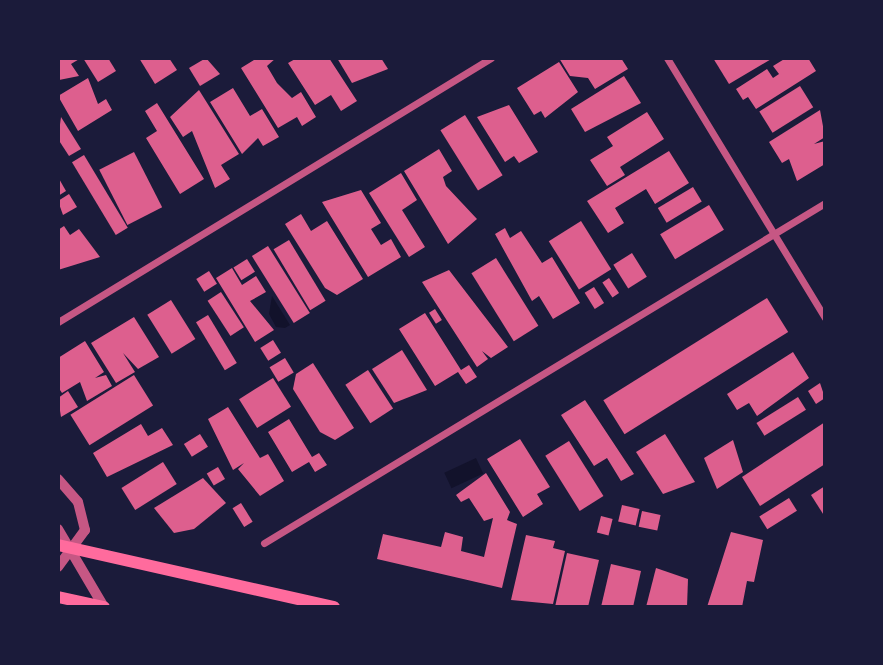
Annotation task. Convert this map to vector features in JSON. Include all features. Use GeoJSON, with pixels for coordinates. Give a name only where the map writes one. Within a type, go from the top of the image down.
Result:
{"type":"FeatureCollection","features":[{"type":"Feature","properties":{"kind":"main road"},"geometry":{"type":"LineString","coordinates":[[58,545],[334,607]]}},
{"type":"Feature","properties":{"kind":"main road"},"geometry":{"type":"LineString","coordinates":[[58,597],[104,607]]}},
{"type":"Feature","properties":{"kind":"street"},"geometry":{"type":"LineString","coordinates":[[58,322],[491,58]]}},
{"type":"Feature","properties":{"kind":"street"},"geometry":{"type":"LineString","coordinates":[[667,58],[825,318]]}},
{"type":"Feature","properties":{"kind":"street"},"geometry":{"type":"LineString","coordinates":[[264,543],[825,203]]}},
{"type":"Feature","properties":{"kind":"street"},"geometry":{"type":"LineString","coordinates":[[58,479],[74,496],[83,520],[74,548],[58,567]]}},
{"type":"Feature","properties":{"kind":"street"},"geometry":{"type":"LineString","coordinates":[[58,529],[74,548],[104,607]]}},
{"type":"Feature","properties":{"kind":"shaded area"},"geometry":{"type":"Polygon","coordinates":[[[272,296],[290,325],[285,328],[276,327],[269,314],[272,296]]]}},
{"type":"Feature","properties":{"kind":"shaded area"},"geometry":{"type":"Polygon","coordinates":[[[476,458],[483,473],[451,488],[444,473],[476,458]]]}},
{"type":"Feature","properties":{"kind":"building"},"geometry":{"type":"Polygon","coordinates":[[[58,58],[81,58],[71,64],[79,76],[59,80],[58,58]]]}},
{"type":"Feature","properties":{"kind":"building"},"geometry":{"type":"Polygon","coordinates":[[[83,58],[108,58],[116,71],[98,82],[83,58]]]}},
{"type":"Feature","properties":{"kind":"building"},"geometry":{"type":"Polygon","coordinates":[[[139,58],[169,58],[177,70],[155,84],[139,58]]]}},
{"type":"Feature","properties":{"kind":"building"},"geometry":{"type":"Polygon","coordinates":[[[206,58],[220,74],[200,86],[189,68],[206,58]]]}},
{"type":"Feature","properties":{"kind":"building"},"geometry":{"type":"Polygon","coordinates":[[[257,58],[276,58],[267,66],[277,83],[292,98],[301,92],[316,117],[302,126],[297,117],[278,128],[241,68],[257,58]]]}},
{"type":"Feature","properties":{"kind":"building"},"geometry":{"type":"Polygon","coordinates":[[[297,58],[329,58],[357,101],[341,111],[331,95],[315,105],[288,63],[297,58]]]}},
{"type":"Feature","properties":{"kind":"building"},"geometry":{"type":"Polygon","coordinates":[[[337,58],[381,58],[388,69],[352,83],[337,58]]]}},
{"type":"Feature","properties":{"kind":"building"},"geometry":{"type":"Polygon","coordinates":[[[559,58],[621,58],[628,69],[595,89],[588,78],[570,76],[559,58]]]}},
{"type":"Feature","properties":{"kind":"building"},"geometry":{"type":"Polygon","coordinates":[[[713,58],[773,58],[729,84],[713,58]]]}},
{"type":"Feature","properties":{"kind":"building"},"geometry":{"type":"Polygon","coordinates":[[[786,58],[808,58],[816,71],[756,109],[748,97],[743,100],[736,89],[767,69],[773,78],[779,74],[773,66],[786,58]]]}},
{"type":"Feature","properties":{"kind":"building"},"geometry":{"type":"Polygon","coordinates":[[[559,62],[578,92],[545,118],[541,111],[534,115],[517,88],[559,62]]]}},
{"type":"Feature","properties":{"kind":"building"},"geometry":{"type":"Polygon","coordinates":[[[624,76],[641,103],[585,132],[571,109],[624,76]]]}},
{"type":"Feature","properties":{"kind":"building"},"geometry":{"type":"Polygon","coordinates":[[[88,78],[98,104],[106,99],[112,110],[78,131],[58,96],[88,78]]]}},
{"type":"Feature","properties":{"kind":"building"},"geometry":{"type":"Polygon","coordinates":[[[800,86],[813,107],[773,133],[759,111],[800,86]]]}},
{"type":"Feature","properties":{"kind":"building"},"geometry":{"type":"Polygon","coordinates":[[[233,88],[250,116],[262,109],[279,137],[263,146],[258,138],[242,154],[210,102],[233,88]]]}},
{"type":"Feature","properties":{"kind":"building"},"geometry":{"type":"Polygon","coordinates":[[[199,90],[239,154],[221,165],[230,179],[215,188],[192,131],[183,137],[170,117],[199,90]]]}},
{"type":"Feature","properties":{"kind":"building"},"geometry":{"type":"Polygon","coordinates":[[[157,103],[204,179],[180,194],[146,138],[157,131],[145,111],[157,103]]]}},
{"type":"Feature","properties":{"kind":"building"},"geometry":{"type":"Polygon","coordinates":[[[509,105],[538,152],[519,163],[514,156],[505,162],[477,117],[509,105]]]}},
{"type":"Feature","properties":{"kind":"building"},"geometry":{"type":"Polygon","coordinates":[[[820,110],[825,137],[814,144],[825,141],[825,164],[797,181],[789,159],[782,163],[769,142],[820,110]]]}},
{"type":"Feature","properties":{"kind":"building"},"geometry":{"type":"Polygon","coordinates":[[[647,112],[664,139],[620,167],[625,175],[607,186],[590,160],[613,146],[607,137],[647,112]]]}},
{"type":"Feature","properties":{"kind":"building"},"geometry":{"type":"Polygon","coordinates":[[[465,115],[503,175],[478,191],[440,130],[465,115]]]}},
{"type":"Feature","properties":{"kind":"building"},"geometry":{"type":"Polygon","coordinates":[[[61,117],[81,149],[69,156],[58,139],[61,117]]]}},
{"type":"Feature","properties":{"kind":"building"},"geometry":{"type":"Polygon","coordinates":[[[439,149],[452,171],[443,177],[446,186],[477,219],[448,244],[404,171],[439,149]]]}},
{"type":"Feature","properties":{"kind":"building"},"geometry":{"type":"Polygon","coordinates":[[[669,151],[689,183],[655,204],[646,189],[615,208],[624,223],[608,233],[587,201],[669,151]]]}},
{"type":"Feature","properties":{"kind":"building"},"geometry":{"type":"Polygon","coordinates":[[[134,152],[162,207],[127,225],[99,170],[134,152]]]}},
{"type":"Feature","properties":{"kind":"building"},"geometry":{"type":"Polygon","coordinates":[[[84,155],[128,228],[116,235],[72,162],[84,155]]]}},
{"type":"Feature","properties":{"kind":"building"},"geometry":{"type":"Polygon","coordinates":[[[401,173],[417,200],[402,210],[425,247],[409,257],[369,193],[401,173]]]}},
{"type":"Feature","properties":{"kind":"building"},"geometry":{"type":"Polygon","coordinates":[[[58,177],[66,191],[58,196],[58,177]]]}},
{"type":"Feature","properties":{"kind":"building"},"geometry":{"type":"Polygon","coordinates":[[[693,187],[702,202],[667,223],[658,208],[693,187]]]}},
{"type":"Feature","properties":{"kind":"building"},"geometry":{"type":"Polygon","coordinates":[[[361,190],[381,223],[371,229],[381,245],[391,239],[401,257],[368,277],[322,202],[361,190]]]}},
{"type":"Feature","properties":{"kind":"building"},"geometry":{"type":"Polygon","coordinates":[[[69,194],[77,207],[63,215],[58,201],[69,194]]]}},
{"type":"Feature","properties":{"kind":"building"},"geometry":{"type":"Polygon","coordinates":[[[709,205],[724,230],[675,259],[660,234],[709,205]]]}},
{"type":"Feature","properties":{"kind":"building"},"geometry":{"type":"Polygon","coordinates":[[[301,214],[311,231],[327,221],[363,279],[337,295],[325,288],[285,224],[301,214]]]}},
{"type":"Feature","properties":{"kind":"building"},"geometry":{"type":"Polygon","coordinates":[[[581,221],[611,269],[579,289],[549,241],[581,221]]]}},
{"type":"Feature","properties":{"kind":"building"},"geometry":{"type":"Polygon","coordinates":[[[64,226],[70,235],[79,229],[100,257],[58,270],[58,230],[64,226]]]}},
{"type":"Feature","properties":{"kind":"building"},"geometry":{"type":"Polygon","coordinates":[[[505,228],[510,238],[521,231],[542,263],[552,257],[580,303],[553,319],[539,296],[532,301],[495,234],[505,228]]]}},
{"type":"Feature","properties":{"kind":"building"},"geometry":{"type":"Polygon","coordinates":[[[289,240],[326,301],[310,310],[274,249],[289,240]]]}},
{"type":"Feature","properties":{"kind":"building"},"geometry":{"type":"Polygon","coordinates":[[[268,246],[310,313],[294,323],[252,256],[268,246]]]}},
{"type":"Feature","properties":{"kind":"building"},"geometry":{"type":"Polygon","coordinates":[[[632,253],[647,277],[628,288],[613,265],[632,253]]]}},
{"type":"Feature","properties":{"kind":"building"},"geometry":{"type":"Polygon","coordinates":[[[496,258],[538,326],[514,341],[471,273],[496,258]]]}},
{"type":"Feature","properties":{"kind":"building"},"geometry":{"type":"Polygon","coordinates":[[[247,259],[255,272],[241,280],[233,267],[247,259]]]}},
{"type":"Feature","properties":{"kind":"building"},"geometry":{"type":"Polygon","coordinates":[[[232,268],[242,285],[256,276],[266,292],[250,301],[274,330],[255,342],[216,278],[232,268]]]}},
{"type":"Feature","properties":{"kind":"building"},"geometry":{"type":"Polygon","coordinates":[[[449,270],[508,347],[491,358],[482,351],[488,359],[477,367],[422,282],[449,270]]]}},
{"type":"Feature","properties":{"kind":"building"},"geometry":{"type":"Polygon","coordinates":[[[209,271],[217,284],[204,292],[196,279],[209,271]]]}},
{"type":"Feature","properties":{"kind":"building"},"geometry":{"type":"Polygon","coordinates":[[[609,278],[619,293],[612,297],[602,282],[609,278]]]}},
{"type":"Feature","properties":{"kind":"building"},"geometry":{"type":"Polygon","coordinates":[[[594,287],[604,303],[595,309],[585,293],[594,287]]]}},
{"type":"Feature","properties":{"kind":"building"},"geometry":{"type":"Polygon","coordinates":[[[221,292],[244,327],[230,336],[208,301],[221,292]]]}},
{"type":"Feature","properties":{"kind":"building"},"geometry":{"type":"Polygon","coordinates":[[[767,298],[788,332],[625,434],[603,400],[767,298]]]}},
{"type":"Feature","properties":{"kind":"building"},"geometry":{"type":"Polygon","coordinates":[[[171,300],[195,339],[172,354],[147,315],[171,300]]]}},
{"type":"Feature","properties":{"kind":"building"},"geometry":{"type":"Polygon","coordinates":[[[435,309],[442,320],[436,324],[429,313],[435,309]]]}},
{"type":"Feature","properties":{"kind":"building"},"geometry":{"type":"Polygon","coordinates":[[[425,313],[461,370],[469,365],[477,377],[466,384],[458,372],[435,386],[399,329],[425,313]]]}},
{"type":"Feature","properties":{"kind":"building"},"geometry":{"type":"Polygon","coordinates":[[[208,315],[237,363],[225,370],[196,322],[208,315]]]}},
{"type":"Feature","properties":{"kind":"building"},"geometry":{"type":"Polygon","coordinates":[[[134,317],[159,357],[138,369],[123,353],[135,372],[116,383],[91,343],[134,317]]]}},
{"type":"Feature","properties":{"kind":"building"},"geometry":{"type":"Polygon","coordinates":[[[273,340],[281,353],[268,361],[260,348],[273,340]]]}},
{"type":"Feature","properties":{"kind":"building"},"geometry":{"type":"Polygon","coordinates":[[[85,341],[104,372],[95,378],[106,375],[112,386],[87,401],[80,382],[62,393],[58,387],[58,358],[85,341]]]}},
{"type":"Feature","properties":{"kind":"building"},"geometry":{"type":"Polygon","coordinates":[[[402,350],[427,390],[394,403],[372,369],[402,350]]]}},
{"type":"Feature","properties":{"kind":"building"},"geometry":{"type":"Polygon","coordinates":[[[793,352],[809,378],[757,416],[749,403],[737,410],[727,394],[793,352]]]}},
{"type":"Feature","properties":{"kind":"building"},"geometry":{"type":"Polygon","coordinates":[[[285,358],[294,373],[278,382],[270,367],[285,358]]]}},
{"type":"Feature","properties":{"kind":"building"},"geometry":{"type":"Polygon","coordinates":[[[313,363],[354,428],[335,440],[320,432],[293,389],[296,374],[313,363]]]}},
{"type":"Feature","properties":{"kind":"building"},"geometry":{"type":"Polygon","coordinates":[[[368,370],[393,409],[370,423],[345,385],[368,370]]]}},
{"type":"Feature","properties":{"kind":"building"},"geometry":{"type":"Polygon","coordinates":[[[134,375],[153,406],[89,445],[70,415],[134,375]]]}},
{"type":"Feature","properties":{"kind":"building"},"geometry":{"type":"Polygon","coordinates":[[[273,378],[291,407],[257,428],[239,399],[273,378]]]}},
{"type":"Feature","properties":{"kind":"building"},"geometry":{"type":"Polygon","coordinates":[[[820,383],[825,398],[816,404],[808,391],[820,383]]]}},
{"type":"Feature","properties":{"kind":"building"},"geometry":{"type":"Polygon","coordinates":[[[68,391],[78,407],[61,417],[58,398],[68,391]]]}},
{"type":"Feature","properties":{"kind":"building"},"geometry":{"type":"Polygon","coordinates":[[[798,397],[806,410],[764,436],[756,423],[798,397]]]}},
{"type":"Feature","properties":{"kind":"building"},"geometry":{"type":"Polygon","coordinates":[[[585,400],[634,474],[621,481],[607,458],[594,466],[561,415],[585,400]]]}},
{"type":"Feature","properties":{"kind":"building"},"geometry":{"type":"Polygon","coordinates":[[[228,407],[260,458],[268,454],[284,481],[260,496],[238,469],[244,463],[233,470],[208,419],[228,407]]]}},
{"type":"Feature","properties":{"kind":"building"},"geometry":{"type":"Polygon","coordinates":[[[289,419],[312,457],[319,453],[327,465],[315,472],[309,462],[292,472],[268,432],[289,419]]]}},
{"type":"Feature","properties":{"kind":"building"},"geometry":{"type":"Polygon","coordinates":[[[825,422],[825,464],[760,506],[742,477],[825,422]]]}},
{"type":"Feature","properties":{"kind":"building"},"geometry":{"type":"Polygon","coordinates":[[[141,424],[148,436],[162,428],[173,445],[107,477],[93,453],[141,424]]]}},
{"type":"Feature","properties":{"kind":"building"},"geometry":{"type":"Polygon","coordinates":[[[200,434],[208,447],[192,457],[184,444],[200,434]]]}},
{"type":"Feature","properties":{"kind":"building"},"geometry":{"type":"Polygon","coordinates":[[[665,434],[695,482],[663,494],[636,452],[665,434]]]}},
{"type":"Feature","properties":{"kind":"building"},"geometry":{"type":"Polygon","coordinates":[[[520,439],[550,487],[537,494],[543,504],[523,517],[487,459],[520,439]]]}},
{"type":"Feature","properties":{"kind":"building"},"geometry":{"type":"Polygon","coordinates":[[[733,440],[743,472],[717,489],[704,458],[733,440]]]}},
{"type":"Feature","properties":{"kind":"building"},"geometry":{"type":"Polygon","coordinates":[[[569,441],[603,496],[580,511],[545,456],[569,441]]]}},
{"type":"Feature","properties":{"kind":"building"},"geometry":{"type":"Polygon","coordinates":[[[163,462],[177,484],[135,510],[121,488],[163,462]]]}},
{"type":"Feature","properties":{"kind":"building"},"geometry":{"type":"Polygon","coordinates":[[[218,467],[225,479],[214,486],[207,474],[218,467]]]}},
{"type":"Feature","properties":{"kind":"building"},"geometry":{"type":"Polygon","coordinates":[[[486,473],[510,512],[507,520],[517,524],[502,588],[377,559],[383,534],[441,547],[445,532],[463,537],[461,551],[484,557],[493,518],[484,521],[469,498],[461,502],[456,495],[486,473]]]}},
{"type":"Feature","properties":{"kind":"building"},"geometry":{"type":"Polygon","coordinates":[[[203,478],[226,503],[194,529],[174,533],[154,508],[203,478]]]}},
{"type":"Feature","properties":{"kind":"building"},"geometry":{"type":"Polygon","coordinates":[[[825,486],[825,517],[811,495],[825,486]]]}},
{"type":"Feature","properties":{"kind":"building"},"geometry":{"type":"Polygon","coordinates":[[[789,498],[797,511],[767,529],[759,517],[789,498]]]}},
{"type":"Feature","properties":{"kind":"building"},"geometry":{"type":"Polygon","coordinates":[[[241,503],[253,522],[244,527],[233,508],[241,503]]]}},
{"type":"Feature","properties":{"kind":"building"},"geometry":{"type":"Polygon","coordinates":[[[622,505],[640,509],[636,526],[618,522],[622,505]]]}},
{"type":"Feature","properties":{"kind":"building"},"geometry":{"type":"Polygon","coordinates":[[[642,511],[661,515],[657,531],[639,527],[642,511]]]}},
{"type":"Feature","properties":{"kind":"building"},"geometry":{"type":"Polygon","coordinates":[[[601,516],[613,519],[609,535],[597,532],[601,516]]]}},
{"type":"Feature","properties":{"kind":"building"},"geometry":{"type":"Polygon","coordinates":[[[731,532],[763,540],[754,582],[747,581],[742,607],[707,607],[731,532]]]}},
{"type":"Feature","properties":{"kind":"building"},"geometry":{"type":"Polygon","coordinates":[[[526,535],[555,541],[553,548],[565,551],[553,604],[511,600],[526,535]]]}},
{"type":"Feature","properties":{"kind":"building"},"geometry":{"type":"Polygon","coordinates":[[[567,553],[599,560],[588,607],[555,607],[567,553]]]}},
{"type":"Feature","properties":{"kind":"building"},"geometry":{"type":"Polygon","coordinates":[[[611,564],[641,571],[633,607],[601,607],[611,564]]]}},
{"type":"Feature","properties":{"kind":"building"},"geometry":{"type":"Polygon","coordinates":[[[656,568],[688,579],[687,607],[646,607],[656,568]]]}}]}
